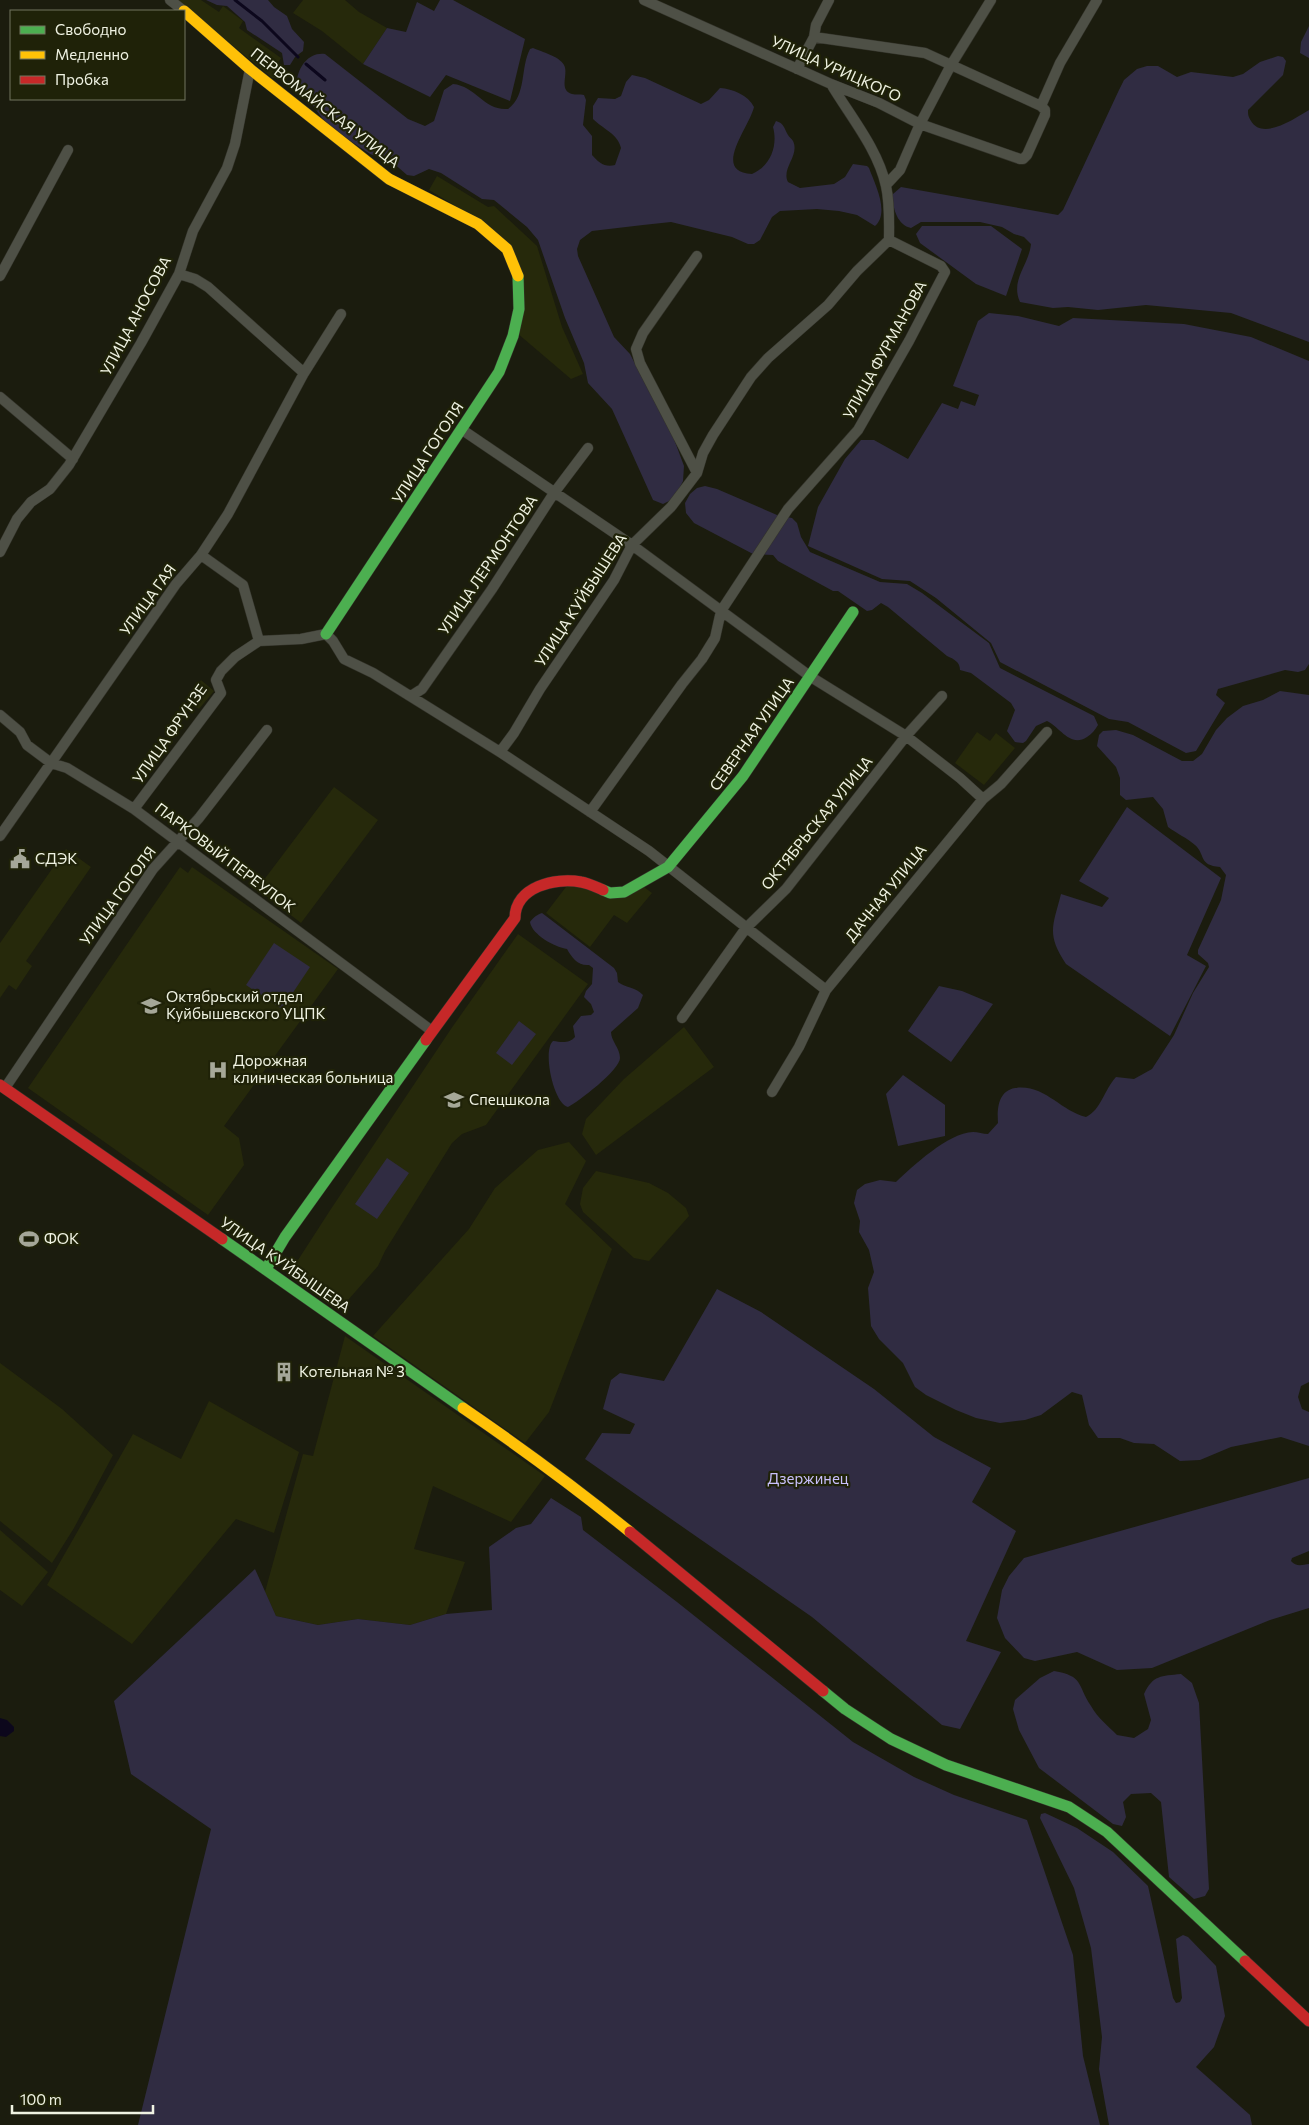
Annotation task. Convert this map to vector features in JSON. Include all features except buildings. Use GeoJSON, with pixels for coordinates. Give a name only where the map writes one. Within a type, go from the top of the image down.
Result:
{"type":"FeatureCollection","features":[{"type":"Feature","properties":{"kind":"street","name":"ПЕРВОМАЙСКАЯ УЛИЦА"},"geometry":{"type":"LineString","coordinates":[[170,0],[183,10]]}},
{"type":"Feature","properties":{"kind":"street","name":"УЛИЦА УРИЦКОГО"},"geometry":{"type":"LineString","coordinates":[[644,0],[831,84],[878,103],[920,124],[1020,159],[1027,155],[1045,115],[1045,110],[1041,106]]}},
{"type":"Feature","properties":{"kind":"street"},"geometry":{"type":"LineString","coordinates":[[798,69],[814,37],[816,25],[829,0]]}},
{"type":"Feature","properties":{"kind":"street"},"geometry":{"type":"LineString","coordinates":[[886,185],[900,170],[920,124],[951,65],[991,0]]}},
{"type":"Feature","properties":{"kind":"street"},"geometry":{"type":"LineString","coordinates":[[814,37],[924,53],[1041,106],[1060,63],[1097,0]]}},
{"type":"Feature","properties":{"kind":"street","name":"ПЕРВОМАЙСКАЯ УЛИЦА"},"geometry":{"type":"LineString","coordinates":[[185,12],[250,69],[346,147],[389,178],[478,224],[507,249],[518,276]]}},
{"type":"Feature","properties":{"kind":"street","name":"УЛИЦА АНОСОВА"},"geometry":{"type":"LineString","coordinates":[[0,552],[17,519],[31,502],[50,490],[73,459],[142,343],[179,274],[193,231],[226,168],[232,152],[250,69]]}},
{"type":"Feature","properties":{"kind":"street"},"geometry":{"type":"LineString","coordinates":[[698,473],[703,453],[751,377],[768,358],[828,305],[857,271],[889,240],[890,212],[886,185],[872,150],[831,84]]}},
{"type":"Feature","properties":{"kind":"street"},"geometry":{"type":"LineString","coordinates":[[0,276],[68,150]]}},
{"type":"Feature","properties":{"kind":"street","name":"УЛИЦА ФУРМАНОВА"},"geometry":{"type":"LineString","coordinates":[[721,611],[788,509],[858,430],[909,341],[945,272],[941,266],[889,240]]}},
{"type":"Feature","properties":{"kind":"street"},"geometry":{"type":"LineString","coordinates":[[697,256],[643,333],[636,349],[640,363],[698,473]]}},
{"type":"Feature","properties":{"kind":"street"},"geometry":{"type":"LineString","coordinates":[[179,274],[195,279],[208,287],[304,373]]}},
{"type":"Feature","properties":{"kind":"street","name":"УЛИЦА ГОГОЛЯ"},"geometry":{"type":"LineString","coordinates":[[326,634],[499,372],[508,349],[519,308],[518,276]]}},
{"type":"Feature","properties":{"kind":"street","name":"УЛИЦА ГАЯ"},"geometry":{"type":"LineString","coordinates":[[0,836],[176,584],[201,555],[228,514],[304,373],[341,314]]}},
{"type":"Feature","properties":{"kind":"street"},"geometry":{"type":"LineString","coordinates":[[0,397],[73,459]]}},
{"type":"Feature","properties":{"kind":"street"},"geometry":{"type":"LineString","coordinates":[[461,429],[632,545],[811,677],[906,736],[983,798]]}},
{"type":"Feature","properties":{"kind":"street","name":"УЛИЦА ЛЕРМОНТОВА"},"geometry":{"type":"LineString","coordinates":[[410,696],[422,689],[492,589],[554,493],[588,448]]}},
{"type":"Feature","properties":{"kind":"street","name":"УЛИЦА КУЙБЫШЕВА"},"geometry":{"type":"LineString","coordinates":[[500,752],[614,580],[632,545],[671,507],[698,473]]}},
{"type":"Feature","properties":{"kind":"street"},"geometry":{"type":"LineString","coordinates":[[201,555],[243,585],[259,641],[301,639],[326,634],[333,641],[344,659],[373,673],[500,752],[649,851],[826,990]]}},
{"type":"Feature","properties":{"kind":"street"},"geometry":{"type":"LineString","coordinates":[[590,812],[682,684],[702,660],[715,638],[721,611]]}},
{"type":"Feature","properties":{"kind":"street","name":"СЕВЕРНАЯ УЛИЦА"},"geometry":{"type":"LineString","coordinates":[[432,1031],[515,918],[515,908],[520,898],[531,890],[558,880],[582,882],[610,893],[624,892],[668,867],[743,776],[853,612]]}},
{"type":"Feature","properties":{"kind":"street","name":"УЛИЦА ФРУНЗЕ"},"geometry":{"type":"LineString","coordinates":[[134,809],[221,693],[216,680],[221,671],[235,657],[259,641]]}},
{"type":"Feature","properties":{"kind":"street","name":"ОКТЯБРЬСКАЯ УЛИЦА"},"geometry":{"type":"LineString","coordinates":[[682,1018],[746,928],[786,889],[906,736],[942,696]]}},
{"type":"Feature","properties":{"kind":"street","name":"ПАРКОВЫЙ ПЕРЕУЛОК"},"geometry":{"type":"LineString","coordinates":[[0,716],[20,732],[27,745],[51,763],[66,768],[134,809],[432,1031]]}},
{"type":"Feature","properties":{"kind":"street","name":"УЛИЦА ГОГОЛЯ"},"geometry":{"type":"LineString","coordinates":[[2,1086],[153,869],[199,818],[268,730]]}},
{"type":"Feature","properties":{"kind":"street","name":"ДАЧНАЯ УЛИЦА"},"geometry":{"type":"LineString","coordinates":[[772,1092],[799,1047],[826,990],[983,798],[1001,784],[1047,732]]}},
{"type":"Feature","properties":{"kind":"street"},"geometry":{"type":"LineString","coordinates":[[266,1269],[285,1237],[432,1031]]}},
{"type":"Feature","properties":{"kind":"street","name":"УЛИЦА КУЙБЫШЕВА"},"geometry":{"type":"LineString","coordinates":[[2,1086],[266,1269],[598,1505],[844,1709],[891,1739],[946,1765],[1069,1807],[1107,1832],[1309,2021]]}},
{"type":"Feature","properties":{"kind":"shaded area"},"geometry":{"type":"Polygon","coordinates":[[[177,0],[201,0],[219,12],[223,6],[243,21],[239,28],[281,58],[277,64],[287,71],[279,78],[272,78],[177,0]]]}},
{"type":"Feature","properties":{"kind":"shaded area"},"geometry":{"type":"Polygon","coordinates":[[[303,0],[345,0],[359,12],[387,28],[363,64],[322,31],[293,13],[303,0]]]}},
{"type":"Feature","properties":{"kind":"shaded area"},"geometry":{"type":"Polygon","coordinates":[[[437,176],[488,207],[494,206],[537,246],[562,327],[583,374],[571,379],[517,333],[524,275],[482,222],[429,190],[437,176]]]}},
{"type":"Feature","properties":{"kind":"shaded area"},"geometry":{"type":"Polygon","coordinates":[[[201,680],[214,691],[199,709],[186,699],[201,680]]]}},
{"type":"Feature","properties":{"kind":"shaded area"},"geometry":{"type":"Polygon","coordinates":[[[977,732],[990,741],[996,733],[1015,748],[984,785],[955,763],[977,732]]]}},
{"type":"Feature","properties":{"kind":"shaded area"},"geometry":{"type":"Polygon","coordinates":[[[334,787],[378,820],[301,923],[257,889],[334,787]]]}},
{"type":"Feature","properties":{"kind":"shaded area"},"geometry":{"type":"Polygon","coordinates":[[[66,849],[91,867],[26,961],[32,966],[16,990],[9,985],[0,998],[0,943],[66,849]]]}},
{"type":"Feature","properties":{"kind":"shaded area","name":"Октябрьский отдел Куйбышевского УЦПК"},"geometry":{"type":"Polygon","coordinates":[[[180,867],[188,873],[192,867],[338,969],[224,1126],[239,1138],[244,1165],[208,1215],[28,1088],[180,867]]]}},
{"type":"Feature","properties":{"kind":"shaded area"},"geometry":{"type":"Polygon","coordinates":[[[569,883],[593,888],[644,887],[652,893],[627,923],[614,915],[590,947],[546,913],[569,883]]]}},
{"type":"Feature","properties":{"kind":"shaded area","name":"Спецшкола"},"geometry":{"type":"Polygon","coordinates":[[[518,934],[588,984],[486,1125],[462,1134],[452,1143],[385,1251],[378,1266],[341,1308],[289,1274],[453,1026],[518,934]]]}},
{"type":"Feature","properties":{"kind":"shaded area"},"geometry":{"type":"Polygon","coordinates":[[[684,1027],[714,1067],[596,1155],[582,1134],[586,1119],[624,1079],[684,1027]]]}},
{"type":"Feature","properties":{"kind":"shaded area"},"geometry":{"type":"Polygon","coordinates":[[[569,1142],[586,1161],[565,1204],[612,1249],[549,1412],[525,1443],[373,1336],[469,1229],[495,1188],[538,1150],[569,1142]]]}},
{"type":"Feature","properties":{"kind":"shaded area"},"geometry":{"type":"Polygon","coordinates":[[[596,1171],[649,1183],[668,1193],[686,1208],[689,1216],[649,1261],[634,1258],[583,1212],[580,1204],[583,1188],[596,1171]]]}},
{"type":"Feature","properties":{"kind":"shaded area"},"geometry":{"type":"Polygon","coordinates":[[[345,1336],[545,1476],[511,1522],[433,1486],[414,1549],[465,1562],[446,1614],[410,1625],[358,1619],[318,1625],[276,1616],[265,1592],[303,1454],[313,1456],[345,1336]]]}},
{"type":"Feature","properties":{"kind":"shaded area"},"geometry":{"type":"Polygon","coordinates":[[[0,1363],[62,1409],[113,1455],[74,1528],[52,1563],[0,1521],[0,1363]]]}},
{"type":"Feature","properties":{"kind":"shaded area"},"geometry":{"type":"Polygon","coordinates":[[[209,1401],[299,1452],[274,1533],[236,1519],[132,1644],[47,1585],[133,1434],[181,1459],[209,1401]]]}},
{"type":"Feature","properties":{"kind":"shaded area"},"geometry":{"type":"Polygon","coordinates":[[[0,1530],[48,1572],[22,1606],[0,1590],[0,1530]]]}},
{"type":"Feature","properties":{"kind":"shaded area"},"geometry":{"type":"Polygon","coordinates":[[[0,1718],[7,1720],[14,1727],[14,1731],[6,1737],[0,1736],[0,1718]]]}},
{"type":"Feature","properties":{"kind":"green space"},"geometry":{"type":"Polygon","coordinates":[[[206,0],[268,0],[287,16],[292,29],[304,42],[303,51],[295,57],[290,65],[284,65],[282,53],[247,30],[245,22],[227,6],[217,5],[206,0]]]}},
{"type":"Feature","properties":{"kind":"green space"},"geometry":{"type":"Polygon","coordinates":[[[440,0],[453,0],[525,39],[510,101],[446,75],[430,97],[363,64],[387,28],[406,32],[417,2],[434,11],[440,0]]]}},
{"type":"Feature","properties":{"kind":"green space"},"geometry":{"type":"Polygon","coordinates":[[[1309,26],[1309,58],[1300,53],[1301,42],[1309,26]]]}},
{"type":"Feature","properties":{"kind":"green space"},"geometry":{"type":"Polygon","coordinates":[[[533,48],[562,62],[565,69],[565,85],[568,92],[584,95],[586,100],[583,125],[592,136],[592,155],[602,164],[608,166],[615,165],[621,148],[617,139],[593,119],[593,106],[598,98],[615,99],[621,96],[626,82],[632,75],[645,78],[701,104],[709,100],[720,88],[735,91],[748,99],[754,107],[733,157],[734,166],[740,171],[752,174],[764,166],[774,148],[773,127],[776,121],[784,126],[795,146],[786,177],[788,182],[800,188],[834,184],[845,177],[853,164],[867,166],[880,198],[881,214],[875,226],[857,215],[839,211],[817,209],[780,211],[772,217],[760,240],[754,244],[748,244],[732,237],[671,222],[592,231],[580,240],[577,249],[578,256],[614,337],[630,354],[674,439],[684,466],[683,481],[676,495],[663,504],[653,500],[612,409],[588,383],[584,363],[565,318],[538,240],[527,227],[494,200],[482,199],[441,173],[429,169],[414,176],[407,175],[391,161],[370,154],[334,130],[322,118],[303,92],[297,80],[300,70],[306,61],[314,55],[325,54],[408,119],[425,126],[434,121],[444,90],[453,84],[468,89],[493,106],[500,109],[508,109],[514,103],[521,89],[527,56],[530,49],[533,48]]]}},
{"type":"Feature","properties":{"kind":"green space"},"geometry":{"type":"Polygon","coordinates":[[[1278,56],[1283,57],[1286,61],[1283,75],[1248,110],[1248,114],[1256,127],[1263,129],[1279,126],[1309,110],[1309,342],[1231,313],[1146,305],[1098,310],[1068,307],[1053,308],[1020,302],[1017,287],[1030,252],[1031,244],[1024,237],[1002,227],[980,222],[921,222],[911,228],[902,223],[896,215],[893,194],[901,187],[1058,215],[1063,210],[1124,80],[1137,69],[1147,66],[1158,66],[1177,77],[1191,72],[1233,77],[1243,74],[1260,62],[1278,56]]]}},
{"type":"Feature","properties":{"kind":"green space"},"geometry":{"type":"Polygon","coordinates":[[[922,226],[991,226],[1022,249],[1006,296],[976,284],[920,243],[916,234],[922,226]]]}},
{"type":"Feature","properties":{"kind":"green space"},"geometry":{"type":"Polygon","coordinates":[[[989,313],[1018,316],[1059,326],[1073,318],[1184,324],[1251,337],[1309,361],[1309,664],[1305,670],[1298,672],[1285,670],[1218,689],[1216,695],[1225,703],[1196,751],[1186,753],[1128,722],[1109,719],[1000,662],[991,643],[936,598],[910,581],[882,579],[808,546],[818,507],[845,459],[861,440],[874,440],[908,459],[942,403],[958,409],[961,401],[975,406],[979,395],[953,386],[978,321],[989,313]]]}},
{"type":"Feature","properties":{"kind":"green space"},"geometry":{"type":"Polygon","coordinates":[[[705,486],[717,489],[777,515],[792,518],[797,523],[801,537],[810,552],[880,582],[907,584],[922,593],[989,643],[1000,668],[1094,716],[1098,725],[1089,736],[1081,740],[1075,740],[1047,721],[1036,726],[1023,743],[1015,742],[1007,731],[1015,710],[1011,703],[971,673],[960,670],[956,661],[947,656],[888,607],[881,603],[872,610],[867,611],[838,591],[833,591],[778,561],[773,555],[753,554],[694,523],[686,513],[685,503],[690,494],[697,488],[705,486]]]}},
{"type":"Feature","properties":{"kind":"green space"},"geometry":{"type":"Polygon","coordinates":[[[1280,691],[1309,695],[1309,1382],[1301,1386],[1298,1397],[1302,1409],[1309,1412],[1309,1446],[1281,1437],[1231,1447],[1200,1460],[1180,1461],[1154,1444],[1134,1443],[1120,1438],[1098,1438],[1089,1425],[1082,1395],[1072,1392],[1041,1415],[1025,1420],[1000,1423],[976,1418],[956,1410],[926,1395],[915,1387],[903,1363],[879,1339],[871,1326],[868,1288],[874,1272],[869,1250],[859,1232],[860,1221],[854,1203],[857,1190],[865,1184],[880,1180],[896,1182],[931,1151],[953,1138],[973,1132],[988,1134],[998,1123],[1000,1101],[1009,1090],[1026,1088],[1035,1090],[1077,1114],[1086,1117],[1099,1105],[1116,1077],[1134,1079],[1152,1069],[1174,1035],[1193,993],[1209,967],[1208,963],[1198,954],[1198,950],[1221,900],[1226,875],[1220,867],[1205,862],[1198,849],[1189,840],[1168,827],[1163,809],[1153,797],[1126,800],[1120,795],[1120,778],[1116,767],[1097,746],[1099,735],[1103,731],[1116,730],[1133,735],[1182,761],[1193,761],[1202,754],[1216,730],[1227,718],[1243,706],[1263,700],[1280,691]]]}},
{"type":"Feature","properties":{"kind":"green space"},"geometry":{"type":"Polygon","coordinates":[[[1127,807],[1221,878],[1187,955],[1206,966],[1170,1036],[1066,964],[1054,937],[1054,922],[1061,894],[1102,907],[1109,898],[1079,881],[1127,807]]]}},
{"type":"Feature","properties":{"kind":"green space"},"geometry":{"type":"Polygon","coordinates":[[[542,913],[614,968],[617,973],[618,982],[637,990],[643,995],[638,1008],[611,1032],[620,1054],[618,1063],[598,1085],[568,1107],[558,1097],[551,1077],[549,1065],[550,1047],[553,1041],[565,1042],[573,1039],[575,1037],[573,1026],[581,1016],[591,1015],[594,1012],[591,1004],[584,997],[592,984],[593,968],[579,963],[567,949],[556,946],[539,936],[530,922],[542,913]]]}},
{"type":"Feature","properties":{"kind":"green space"},"geometry":{"type":"Polygon","coordinates":[[[274,943],[310,967],[282,1009],[246,985],[274,943]]]}},
{"type":"Feature","properties":{"kind":"green space"},"geometry":{"type":"Polygon","coordinates":[[[939,986],[962,991],[993,1004],[951,1062],[908,1031],[939,986]]]}},
{"type":"Feature","properties":{"kind":"green space"},"geometry":{"type":"Polygon","coordinates":[[[519,1021],[536,1034],[512,1065],[496,1053],[519,1021]]]}},
{"type":"Feature","properties":{"kind":"green space"},"geometry":{"type":"Polygon","coordinates":[[[903,1075],[945,1105],[945,1136],[898,1146],[886,1094],[903,1075]]]}},
{"type":"Feature","properties":{"kind":"green space"},"geometry":{"type":"Polygon","coordinates":[[[387,1158],[409,1173],[377,1219],[355,1204],[387,1158]]]}},
{"type":"Feature","properties":{"kind":"green space","name":"Дзержинец"},"geometry":{"type":"Polygon","coordinates":[[[717,1289],[761,1312],[874,1389],[934,1437],[991,1468],[972,1502],[1016,1531],[966,1641],[1001,1652],[960,1729],[942,1725],[812,1617],[585,1459],[602,1433],[630,1434],[635,1424],[603,1409],[611,1380],[620,1373],[664,1381],[717,1289]]]}},
{"type":"Feature","properties":{"kind":"green space"},"geometry":{"type":"Polygon","coordinates":[[[1309,1478],[1309,1551],[1292,1558],[1291,1561],[1297,1565],[1309,1564],[1309,1608],[1270,1620],[1152,1668],[1117,1670],[1077,1652],[1035,1661],[1024,1658],[1005,1638],[997,1618],[1002,1590],[1009,1576],[1024,1558],[1309,1478]]]}},
{"type":"Feature","properties":{"kind":"green space"},"geometry":{"type":"Polygon","coordinates":[[[551,1498],[581,1517],[583,1530],[853,1742],[914,1777],[954,1795],[1027,1820],[1073,1955],[1083,2056],[1100,2125],[138,2125],[211,1829],[131,1774],[114,1701],[255,1569],[276,1616],[318,1625],[358,1619],[410,1625],[446,1614],[492,1610],[489,1547],[516,1528],[531,1524],[551,1498]]]}},
{"type":"Feature","properties":{"kind":"green space"},"geometry":{"type":"Polygon","coordinates":[[[1054,1671],[1064,1673],[1078,1682],[1096,1714],[1117,1735],[1134,1738],[1148,1729],[1151,1720],[1144,1694],[1154,1680],[1163,1676],[1181,1674],[1192,1683],[1199,1703],[1209,1889],[1205,1896],[1194,1899],[1169,1877],[1161,1802],[1151,1793],[1131,1794],[1123,1802],[1126,1817],[1122,1826],[1113,1824],[1039,1768],[1019,1730],[1013,1709],[1015,1700],[1040,1678],[1054,1671]]]}},
{"type":"Feature","properties":{"kind":"green space"},"geometry":{"type":"Polygon","coordinates":[[[1045,1813],[1077,1828],[1113,1852],[1148,1886],[1173,1998],[1176,2003],[1180,2002],[1182,1998],[1176,1939],[1183,1935],[1188,1937],[1216,1966],[1225,2016],[1214,2047],[1196,2067],[1250,2115],[1252,2125],[1109,2125],[1099,2069],[1102,2037],[1091,1948],[1074,1888],[1040,1818],[1041,1814],[1045,1813]]]}},
{"type":"Feature","properties":{"kind":"waterway"},"geometry":{"type":"LineString","coordinates":[[235,0],[262,21],[298,57]]}},
{"type":"Feature","properties":{"kind":"waterway"},"geometry":{"type":"LineString","coordinates":[[306,64],[325,80]]}},
{"type":"Feature","properties":{"kind":"traffic: fast"},"geometry":{"type":"LineString","coordinates":[[326,634],[499,372],[513,336],[519,309],[518,276]]}},
{"type":"Feature","properties":{"kind":"traffic: fast"},"geometry":{"type":"LineString","coordinates":[[603,890],[610,893],[624,892],[668,867],[743,776],[853,612]]}},
{"type":"Feature","properties":{"kind":"traffic: fast"},"geometry":{"type":"LineString","coordinates":[[266,1269],[285,1237],[426,1040]]}},
{"type":"Feature","properties":{"kind":"traffic: fast"},"geometry":{"type":"LineString","coordinates":[[222,1239],[463,1408]]}},
{"type":"Feature","properties":{"kind":"traffic: fast"},"geometry":{"type":"LineString","coordinates":[[823,1691],[845,1709],[891,1739],[946,1765],[1069,1807],[1107,1832],[1245,1961]]}},
{"type":"Feature","properties":{"kind":"traffic: slow"},"geometry":{"type":"LineString","coordinates":[[185,12],[250,69],[389,179],[478,224],[507,249],[518,276]]}},
{"type":"Feature","properties":{"kind":"traffic: slow"},"geometry":{"type":"LineString","coordinates":[[463,1408],[548,1468],[630,1532]]}},
{"type":"Feature","properties":{"kind":"traffic: jam"},"geometry":{"type":"LineString","coordinates":[[426,1040],[515,918],[517,907],[529,892],[538,886],[560,881],[586,883],[603,890]]}},
{"type":"Feature","properties":{"kind":"traffic: jam"},"geometry":{"type":"LineString","coordinates":[[0,1085],[222,1239]]}},
{"type":"Feature","properties":{"kind":"traffic: jam"},"geometry":{"type":"LineString","coordinates":[[630,1532],[823,1691]]}},
{"type":"Feature","properties":{"kind":"traffic: jam"},"geometry":{"type":"LineString","coordinates":[[1245,1961],[1309,2021]]}},
{"type":"Feature","properties":{"kind":"place","name":"СДЭК"},"geometry":{"type":"Point","coordinates":[20,859]}},
{"type":"Feature","properties":{"kind":"place","name":"Октябрьский отдел Куйбышевского УЦПК"},"geometry":{"type":"Point","coordinates":[151,1006]}},
{"type":"Feature","properties":{"kind":"place","name":"Дорожная клиническая больница"},"geometry":{"type":"Point","coordinates":[218,1070]}},
{"type":"Feature","properties":{"kind":"place","name":"Спецшкола"},"geometry":{"type":"Point","coordinates":[454,1100]}},
{"type":"Feature","properties":{"kind":"place","name":"ФОК"},"geometry":{"type":"Point","coordinates":[29,1239]}},
{"type":"Feature","properties":{"kind":"place","name":"Котельная № 3"},"geometry":{"type":"Point","coordinates":[284,1372]}}]}
